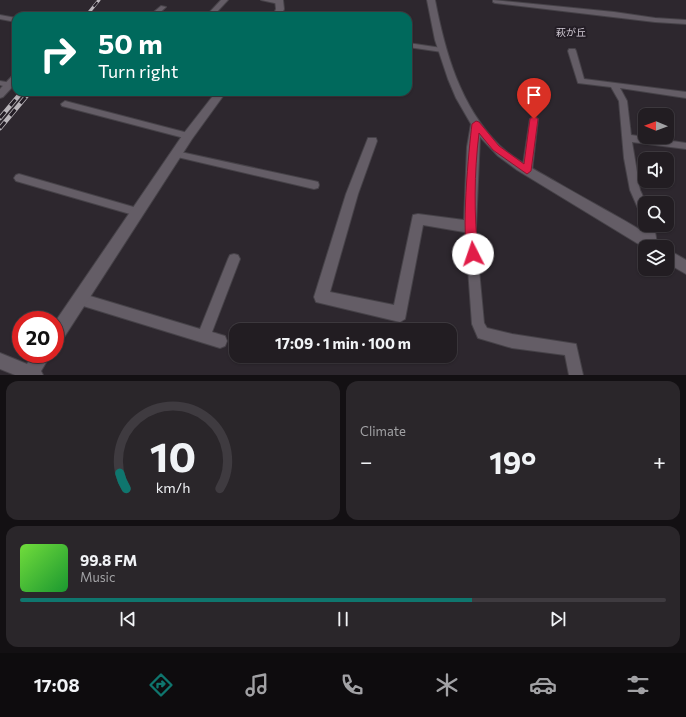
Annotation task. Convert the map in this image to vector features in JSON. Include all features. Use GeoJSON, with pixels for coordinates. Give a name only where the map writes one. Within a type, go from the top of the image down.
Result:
{"type":"FeatureCollection","features":[{"type":"Feature","properties":{"kind":"street"},"geometry":{"type":"LineString","coordinates":[[431,0],[442,50],[464,106],[476,124],[496,148],[527,171],[643,240]]}},
{"type":"Feature","properties":{"kind":"street"},"geometry":{"type":"LineString","coordinates":[[279,1],[280,10],[279,12]]}},
{"type":"Feature","properties":{"kind":"street"},"geometry":{"type":"LineString","coordinates":[[0,17],[12,19]]}},
{"type":"Feature","properties":{"kind":"street"},"geometry":{"type":"LineString","coordinates":[[0,95],[4,84]]}},
{"type":"Feature","properties":{"kind":"street"},"geometry":{"type":"LineString","coordinates":[[64,323],[188,136],[218,96]]}},
{"type":"Feature","properties":{"kind":"street"},"geometry":{"type":"LineString","coordinates":[[372,141],[352,194],[321,297],[400,314],[418,219],[470,227],[473,147],[476,124]]}},
{"type":"Feature","properties":{"kind":"street"},"geometry":{"type":"LineString","coordinates":[[674,260],[686,268]]}},
{"type":"Feature","properties":{"kind":"street"},"geometry":{"type":"LineString","coordinates":[[0,361],[32,374],[38,363]]}},
{"type":"Feature","properties":{"kind":"lane"},"geometry":{"type":"LineString","coordinates":[[213,12],[225,0]]}},
{"type":"Feature","properties":{"kind":"lane"},"geometry":{"type":"LineString","coordinates":[[264,0],[279,1]]}},
{"type":"Feature","properties":{"kind":"lane"},"geometry":{"type":"LineString","coordinates":[[495,1],[655,20],[686,22]]}},
{"type":"Feature","properties":{"kind":"lane"},"geometry":{"type":"LineString","coordinates":[[157,12],[163,7]]}},
{"type":"Feature","properties":{"kind":"lane"},"geometry":{"type":"LineString","coordinates":[[412,46],[442,50]]}},
{"type":"Feature","properties":{"kind":"lane"},"geometry":{"type":"LineString","coordinates":[[572,51],[581,81],[686,95]]}},
{"type":"Feature","properties":{"kind":"lane"},"geometry":{"type":"LineString","coordinates":[[614,85],[623,101],[629,158],[635,190],[638,197]]}},
{"type":"Feature","properties":{"kind":"lane"},"geometry":{"type":"LineString","coordinates":[[65,104],[188,136]]}},
{"type":"Feature","properties":{"kind":"lane"},"geometry":{"type":"LineString","coordinates":[[527,171],[534,119]]}},
{"type":"Feature","properties":{"kind":"lane"},"geometry":{"type":"LineString","coordinates":[[628,138],[686,146]]}},
{"type":"Feature","properties":{"kind":"lane"},"geometry":{"type":"LineString","coordinates":[[176,154],[314,185]]}},
{"type":"Feature","properties":{"kind":"lane"},"geometry":{"type":"LineString","coordinates":[[19,178],[137,212]]}},
{"type":"Feature","properties":{"kind":"lane"},"geometry":{"type":"LineString","coordinates":[[470,227],[478,324],[483,333],[512,341],[571,349],[576,375]]}},
{"type":"Feature","properties":{"kind":"lane"},"geometry":{"type":"LineString","coordinates":[[204,336],[234,259]]}},
{"type":"Feature","properties":{"kind":"lane"},"geometry":{"type":"LineString","coordinates":[[80,299],[220,341]]}},
{"type":"Feature","properties":{"kind":"railway"},"geometry":{"type":"LineString","coordinates":[[89,12],[99,0]]}},
{"type":"Feature","properties":{"kind":"railway"},"geometry":{"type":"LineString","coordinates":[[0,118],[18,96]]}},
{"type":"Feature","properties":{"kind":"railway"},"geometry":{"type":"LineString","coordinates":[[0,128],[27,96]]}},
{"type":"Feature","properties":{"kind":"district","name":"萩が丘"},"geometry":{"type":"Point","coordinates":[571,32]}},
{"type":"Feature","properties":{"kind":"route"},"geometry":{"type":"LineString","coordinates":[[473,254],[470,227],[473,147],[476,124],[496,148],[527,171],[534,119]]}}]}
